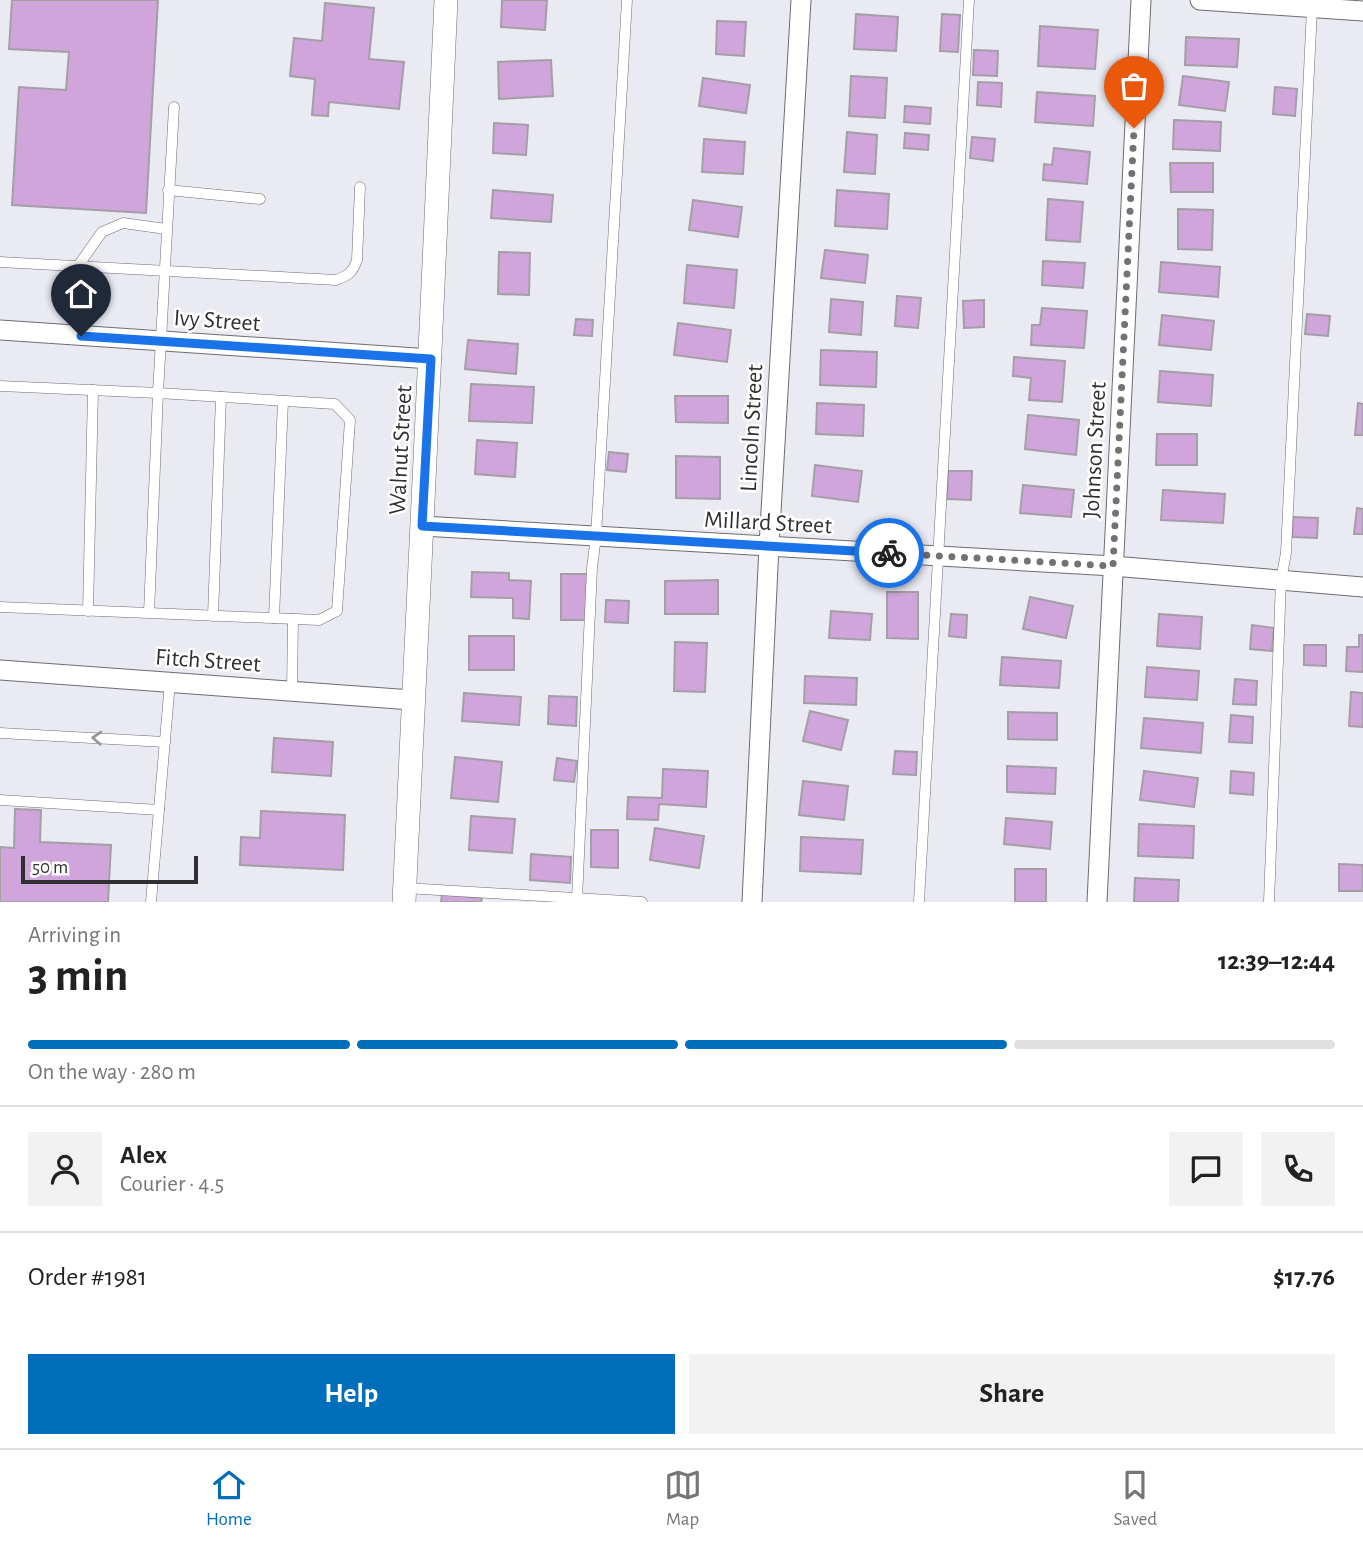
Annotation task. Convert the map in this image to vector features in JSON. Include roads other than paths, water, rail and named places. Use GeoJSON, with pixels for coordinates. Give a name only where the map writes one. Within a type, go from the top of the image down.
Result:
{"type":"FeatureCollection","features":[{"type":"Feature","properties":{"kind":"street","name":"Walnut Street"},"geometry":{"type":"LineString","coordinates":[[404,895],[446,0]]}},
{"type":"Feature","properties":{"kind":"street","name":"Lincoln Street"},"geometry":{"type":"LineString","coordinates":[[752,902],[769,546],[801,0]]}},
{"type":"Feature","properties":{"kind":"street","name":"Johnson Street"},"geometry":{"type":"LineString","coordinates":[[1097,902],[1141,0]]}},
{"type":"Feature","properties":{"kind":"street"},"geometry":{"type":"LineString","coordinates":[[1200,0],[1312,8],[1352,7]]}},
{"type":"Feature","properties":{"kind":"street","name":"Ivy Street"},"geometry":{"type":"LineString","coordinates":[[0,330],[431,359]]}},
{"type":"Feature","properties":{"kind":"street","name":"Millard Street"},"geometry":{"type":"LineString","coordinates":[[422,526],[1113,566],[1363,587]]}},
{"type":"Feature","properties":{"kind":"street","name":"Fitch Street"},"geometry":{"type":"LineString","coordinates":[[0,670],[412,700]]}},
{"type":"Feature","properties":{"kind":"lane"},"geometry":{"type":"LineString","coordinates":[[577,899],[592,568],[627,0]]}},
{"type":"Feature","properties":{"kind":"lane"},"geometry":{"type":"LineString","coordinates":[[919,902],[969,0]]}},
{"type":"Feature","properties":{"kind":"lane"},"geometry":{"type":"LineString","coordinates":[[1269,902],[1281,580],[1286,553],[1312,8]]}},
{"type":"Feature","properties":{"kind":"lane"},"geometry":{"type":"LineString","coordinates":[[149,613],[174,107]]}},
{"type":"Feature","properties":{"kind":"lane"},"geometry":{"type":"LineString","coordinates":[[0,262],[336,280],[346,277],[354,269],[357,260],[360,187]]}},
{"type":"Feature","properties":{"kind":"lane"},"geometry":{"type":"LineString","coordinates":[[169,190],[260,199]]}},
{"type":"Feature","properties":{"kind":"lane"},"geometry":{"type":"LineString","coordinates":[[78,266],[102,232],[124,223],[166,229]]}},
{"type":"Feature","properties":{"kind":"lane"},"geometry":{"type":"LineString","coordinates":[[0,386],[335,404],[350,420],[337,611],[319,620],[0,607]]}},
{"type":"Feature","properties":{"kind":"lane"},"geometry":{"type":"LineString","coordinates":[[88,611],[93,390]]}},
{"type":"Feature","properties":{"kind":"lane"},"geometry":{"type":"LineString","coordinates":[[213,616],[221,397]]}},
{"type":"Feature","properties":{"kind":"lane"},"geometry":{"type":"LineString","coordinates":[[274,618],[283,401]]}},
{"type":"Feature","properties":{"kind":"lane"},"geometry":{"type":"LineString","coordinates":[[292,691],[293,619]]}},
{"type":"Feature","properties":{"kind":"lane"},"geometry":{"type":"LineString","coordinates":[[151,902],[170,681]]}},
{"type":"Feature","properties":{"kind":"lane"},"geometry":{"type":"LineString","coordinates":[[0,733],[165,742]]}},
{"type":"Feature","properties":{"kind":"lane"},"geometry":{"type":"LineString","coordinates":[[0,800],[159,810]]}},
{"type":"Feature","properties":{"kind":"lane"},"geometry":{"type":"LineString","coordinates":[[404,895],[642,902]]}}]}
